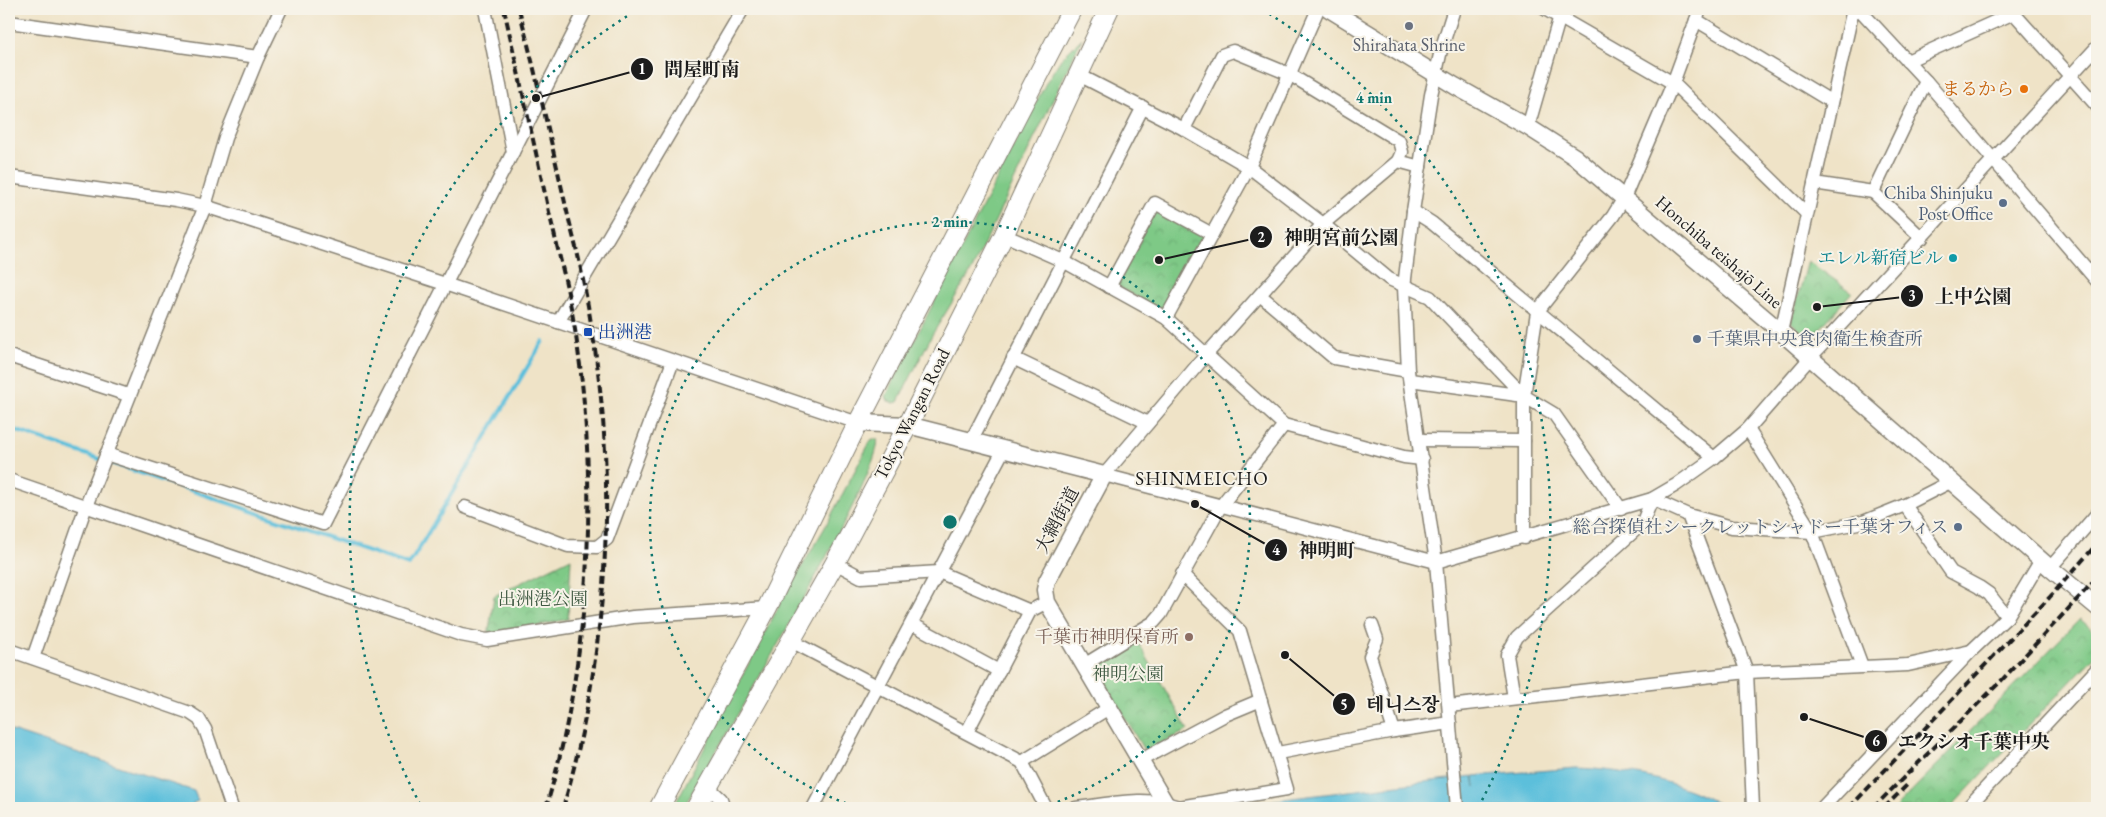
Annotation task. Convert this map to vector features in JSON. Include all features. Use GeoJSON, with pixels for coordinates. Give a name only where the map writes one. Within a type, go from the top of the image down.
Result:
{"type":"FeatureCollection","features":[{"type":"Feature","properties":{"kind":"highway"},"geometry":{"type":"LineString","coordinates":[[659,808],[767,608],[858,422],[1072,9]]}},
{"type":"Feature","properties":{"kind":"highway","name":"Tokyo Wangan Road"},"geometry":{"type":"LineString","coordinates":[[696,808],[835,563],[908,425],[1004,235],[1077,74],[1109,9]]}},
{"type":"Feature","properties":{"kind":"main road","name":"Honchiba teishajō Line"},"geometry":{"type":"LineString","coordinates":[[1329,9],[1575,157],[1781,332],[1950,482],[2097,607]]}},
{"type":"Feature","properties":{"kind":"main road","name":"大網街道"},"geometry":{"type":"LineString","coordinates":[[858,422],[908,425],[1104,475],[1047,581],[1045,590],[1047,602]]}},
{"type":"Feature","properties":{"kind":"main road"},"geometry":{"type":"LineString","coordinates":[[1047,602],[1167,805]]}},
{"type":"Feature","properties":{"kind":"street"},"geometry":{"type":"LineString","coordinates":[[33,658],[86,506],[128,395],[205,206],[225,138],[258,57],[281,9]]}},
{"type":"Feature","properties":{"kind":"street"},"geometry":{"type":"LineString","coordinates":[[484,9],[513,152]]}},
{"type":"Feature","properties":{"kind":"street"},"geometry":{"type":"LineString","coordinates":[[106,454],[323,524],[586,9]]}},
{"type":"Feature","properties":{"kind":"street"},"geometry":{"type":"LineString","coordinates":[[558,322],[743,9]]}},
{"type":"Feature","properties":{"kind":"street"},"geometry":{"type":"LineString","coordinates":[[1166,318],[1249,167],[1318,9]]}},
{"type":"Feature","properties":{"kind":"street"},"geometry":{"type":"LineString","coordinates":[[1454,9],[1435,73],[1413,212],[1404,287],[1409,376],[1436,562],[1457,808]]}},
{"type":"Feature","properties":{"kind":"street"},"geometry":{"type":"LineString","coordinates":[[1545,9],[1561,13],[1673,83],[1807,214]]}},
{"type":"Feature","properties":{"kind":"street"},"geometry":{"type":"LineString","coordinates":[[1781,332],[1853,9]]}},
{"type":"Feature","properties":{"kind":"street"},"geometry":{"type":"LineString","coordinates":[[1859,9],[1926,81],[2097,281]]}},
{"type":"Feature","properties":{"kind":"street"},"geometry":{"type":"LineString","coordinates":[[1907,61],[2012,11],[2097,106]]}},
{"type":"Feature","properties":{"kind":"street"},"geometry":{"type":"LineString","coordinates":[[1528,127],[1561,13]]}},
{"type":"Feature","properties":{"kind":"street"},"geometry":{"type":"LineString","coordinates":[[1524,538],[1524,396],[1537,312],[1613,216],[1624,198],[1673,83],[1698,14],[1832,102]]}},
{"type":"Feature","properties":{"kind":"street"},"geometry":{"type":"LineString","coordinates":[[9,22],[258,57]]}},
{"type":"Feature","properties":{"kind":"street"},"geometry":{"type":"LineString","coordinates":[[1184,129],[1222,55],[1233,51],[1289,74],[1399,141],[1402,152],[1398,161],[1323,224],[1206,354],[1104,475],[1220,507],[1436,562],[1524,538],[1652,499],[1676,485],[1714,458],[1748,429],[1810,358],[2097,47]]}},
{"type":"Feature","properties":{"kind":"street"},"geometry":{"type":"LineString","coordinates":[[1077,74],[1184,129],[1249,167],[1323,224],[1388,279],[1430,297],[1524,396],[1554,414],[1622,509]]}},
{"type":"Feature","properties":{"kind":"street"},"geometry":{"type":"LineString","coordinates":[[1873,192],[1926,81]]}},
{"type":"Feature","properties":{"kind":"street"},"geometry":{"type":"LineString","coordinates":[[971,441],[1143,107]]}},
{"type":"Feature","properties":{"kind":"street"},"geometry":{"type":"LineString","coordinates":[[1398,161],[1420,167]]}},
{"type":"Feature","properties":{"kind":"street"},"geometry":{"type":"LineString","coordinates":[[9,176],[176,200],[205,206],[858,422]]}},
{"type":"Feature","properties":{"kind":"street"},"geometry":{"type":"LineString","coordinates":[[1814,183],[1873,192],[1922,238]]}},
{"type":"Feature","properties":{"kind":"street"},"geometry":{"type":"LineString","coordinates":[[1109,287],[1155,203],[1212,234]]}},
{"type":"Feature","properties":{"kind":"street"},"geometry":{"type":"LineString","coordinates":[[1413,212],[1432,223],[1714,458]]}},
{"type":"Feature","properties":{"kind":"street"},"geometry":{"type":"LineString","coordinates":[[1004,235],[1063,261],[1166,318],[1284,425],[1404,457],[1422,459]]}},
{"type":"Feature","properties":{"kind":"street"},"geometry":{"type":"LineString","coordinates":[[1260,295],[1334,358],[1409,376],[1524,396]]}},
{"type":"Feature","properties":{"kind":"street"},"geometry":{"type":"LineString","coordinates":[[9,356],[128,395]]}},
{"type":"Feature","properties":{"kind":"street"},"geometry":{"type":"LineString","coordinates":[[1013,358],[1148,423]]}},
{"type":"Feature","properties":{"kind":"street"},"geometry":{"type":"LineString","coordinates":[[465,507],[568,546],[597,547],[606,538],[673,361]]}},
{"type":"Feature","properties":{"kind":"street"},"geometry":{"type":"LineString","coordinates":[[1084,665],[1154,622],[1161,614],[1220,507],[1284,425]]}},
{"type":"Feature","properties":{"kind":"street"},"geometry":{"type":"LineString","coordinates":[[1748,429],[1812,532],[1862,666]]}},
{"type":"Feature","properties":{"kind":"street"},"geometry":{"type":"LineString","coordinates":[[1419,440],[1524,441]]}},
{"type":"Feature","properties":{"kind":"street"},"geometry":{"type":"LineString","coordinates":[[813,808],[1004,449]]}},
{"type":"Feature","properties":{"kind":"street"},"geometry":{"type":"LineString","coordinates":[[9,480],[461,635],[487,640],[633,617],[767,608]]}},
{"type":"Feature","properties":{"kind":"street"},"geometry":{"type":"LineString","coordinates":[[1652,499],[1688,515],[1732,527],[1812,532],[1864,522],[1905,505],[1950,482]]}},
{"type":"Feature","properties":{"kind":"street"},"geometry":{"type":"LineString","coordinates":[[1514,698],[1508,655],[1517,637],[1642,524],[1652,499]]}},
{"type":"Feature","properties":{"kind":"street"},"geometry":{"type":"LineString","coordinates":[[1905,505],[1951,572],[1984,590],[2007,617]]}},
{"type":"Feature","properties":{"kind":"street"},"geometry":{"type":"LineString","coordinates":[[1822,808],[1971,651],[2007,617],[2046,564],[2097,514]]}},
{"type":"Feature","properties":{"kind":"street"},"geometry":{"type":"LineString","coordinates":[[1688,515],[1747,672],[1753,808]]}},
{"type":"Feature","properties":{"kind":"street"},"geometry":{"type":"LineString","coordinates":[[835,563],[861,577],[939,572],[1030,611]]}},
{"type":"Feature","properties":{"kind":"street"},"geometry":{"type":"LineString","coordinates":[[1076,808],[1142,799],[1179,807],[1287,789],[1278,753],[1240,631],[1182,574]]}},
{"type":"Feature","properties":{"kind":"street"},"geometry":{"type":"LineString","coordinates":[[967,732],[1030,611],[1047,602]]}},
{"type":"Feature","properties":{"kind":"street"},"geometry":{"type":"LineString","coordinates":[[912,624],[1000,671]]}},
{"type":"Feature","properties":{"kind":"street"},"geometry":{"type":"LineString","coordinates":[[1372,625],[1377,639],[1370,656],[1394,731]]}},
{"type":"Feature","properties":{"kind":"street"},"geometry":{"type":"LineString","coordinates":[[791,641],[1022,762],[1046,808]]}},
{"type":"Feature","properties":{"kind":"street"},"geometry":{"type":"LineString","coordinates":[[9,650],[190,713],[205,728],[232,808]]}},
{"type":"Feature","properties":{"kind":"street"},"geometry":{"type":"LineString","coordinates":[[1449,706],[1747,672],[1908,664],[1971,651]]}},
{"type":"Feature","properties":{"kind":"street"},"geometry":{"type":"LineString","coordinates":[[1967,808],[2097,669]]}},
{"type":"Feature","properties":{"kind":"street"},"geometry":{"type":"LineString","coordinates":[[1141,760],[1225,715],[1261,700]]}},
{"type":"Feature","properties":{"kind":"street"},"geometry":{"type":"LineString","coordinates":[[1022,762],[1109,708]]}},
{"type":"Feature","properties":{"kind":"street"},"geometry":{"type":"LineString","coordinates":[[1278,753],[1394,731],[1450,723]]}},
{"type":"Feature","properties":{"kind":"street"},"geometry":{"type":"LineString","coordinates":[[708,787],[721,799],[724,808]]}},
{"type":"Feature","properties":{"kind":"green space"},"geometry":{"type":"Polygon","coordinates":[[[1082,38],[972,270],[932,335],[898,402],[888,401],[886,396],[1047,81],[1061,59],[1082,38]]]}},
{"type":"Feature","properties":{"kind":"green space"},"geometry":{"type":"Polygon","coordinates":[[[1160,210],[1203,234],[1203,238],[1166,304],[1158,309],[1119,287],[1116,281],[1154,212],[1160,210]]]}},
{"type":"Feature","properties":{"kind":"green space"},"geometry":{"type":"Polygon","coordinates":[[[1808,261],[1852,292],[1810,340],[1791,322],[1808,261]]]}},
{"type":"Feature","properties":{"kind":"green space"},"geometry":{"type":"Polygon","coordinates":[[[873,439],[877,439],[873,460],[855,501],[794,617],[683,808],[673,808],[781,602],[824,529],[873,439]]]}},
{"type":"Feature","properties":{"kind":"green space","name":"出洲港公園"},"geometry":{"type":"Polygon","coordinates":[[[571,558],[568,619],[488,637],[494,596],[571,558]]]}},
{"type":"Feature","properties":{"kind":"green space"},"geometry":{"type":"Polygon","coordinates":[[[2080,619],[2097,634],[2097,654],[1950,808],[1895,808],[2080,619]]]}},
{"type":"Feature","properties":{"kind":"green space","name":"神明公園"},"geometry":{"type":"Polygon","coordinates":[[[1137,640],[1188,730],[1145,752],[1098,671],[1099,663],[1137,640]]]}},
{"type":"Feature","properties":{"kind":"water"},"geometry":{"type":"Polygon","coordinates":[[[9,730],[194,791],[198,801],[193,803],[195,808],[9,808],[9,730]]]}},
{"type":"Feature","properties":{"kind":"water"},"geometry":{"type":"Polygon","coordinates":[[[1576,768],[1615,771],[1654,779],[1691,791],[1726,808],[1210,808],[1473,776],[1475,787],[1474,776],[1576,768]]]}},
{"type":"Feature","properties":{"kind":"waterway"},"geometry":{"type":"LineString","coordinates":[[9,428],[409,565],[543,341]]}},
{"type":"Feature","properties":{"kind":"railway"},"geometry":{"type":"LineString","coordinates":[[504,9],[572,310],[584,400],[588,518],[586,578],[581,637],[561,753],[546,808]]}},
{"type":"Feature","properties":{"kind":"railway"},"geometry":{"type":"LineString","coordinates":[[519,9],[589,311],[603,420],[606,468],[604,566],[594,665],[586,714],[563,808]]}},
{"type":"Feature","properties":{"kind":"railway"},"geometry":{"type":"LineString","coordinates":[[1849,808],[2049,598],[2097,544]]}},
{"type":"Feature","properties":{"kind":"railway"},"geometry":{"type":"LineString","coordinates":[[1873,808],[2001,681],[2097,578]]}},
{"type":"Feature","properties":{"kind":"railway"},"geometry":{"type":"LineString","coordinates":[[1884,808],[1908,784]]}},
{"type":"Feature","properties":{"kind":"place","name":"Shirahata Shrine"},"geometry":{"type":"Point","coordinates":[1409,26]}},
{"type":"Feature","properties":{"kind":"place","name":"まるから"},"geometry":{"type":"Point","coordinates":[2024,89]}},
{"type":"Feature","properties":{"kind":"place","name":"問屋町南"},"geometry":{"type":"Point","coordinates":[536,98]}},
{"type":"Feature","properties":{"kind":"place","name":"Chiba Shinjuku Post Office"},"geometry":{"type":"Point","coordinates":[2003,203]}},
{"type":"Feature","properties":{"kind":"place","name":"エレル新宿ビル"},"geometry":{"type":"Point","coordinates":[1953,258]}},
{"type":"Feature","properties":{"kind":"place","name":"神明宮前公園"},"geometry":{"type":"Point","coordinates":[1159,260]}},
{"type":"Feature","properties":{"kind":"place","name":"上中公園"},"geometry":{"type":"Point","coordinates":[1817,307]}},
{"type":"Feature","properties":{"kind":"place","name":"出洲港"},"geometry":{"type":"Point","coordinates":[588,332]}},
{"type":"Feature","properties":{"kind":"place","name":"千葉県中央食肉衛生検査所"},"geometry":{"type":"Point","coordinates":[1697,339]}},
{"type":"Feature","properties":{"kind":"place","name":"神明町"},"geometry":{"type":"Point","coordinates":[1195,504]}},
{"type":"Feature","properties":{"kind":"place","name":"総合探偵社シークレットシャドー千葉オフィス"},"geometry":{"type":"Point","coordinates":[1958,527]}},
{"type":"Feature","properties":{"kind":"place","name":"千葉市神明保育所"},"geometry":{"type":"Point","coordinates":[1189,637]}},
{"type":"Feature","properties":{"kind":"place","name":"테니스장"},"geometry":{"type":"Point","coordinates":[1285,655]}},
{"type":"Feature","properties":{"kind":"place","name":"エクシオ千葉中央"},"geometry":{"type":"Point","coordinates":[1804,717]}},
{"type":"Feature","properties":{"kind":"district","name":"SHINMEICHO"},"geometry":{"type":"Point","coordinates":[1202,478]}}]}
